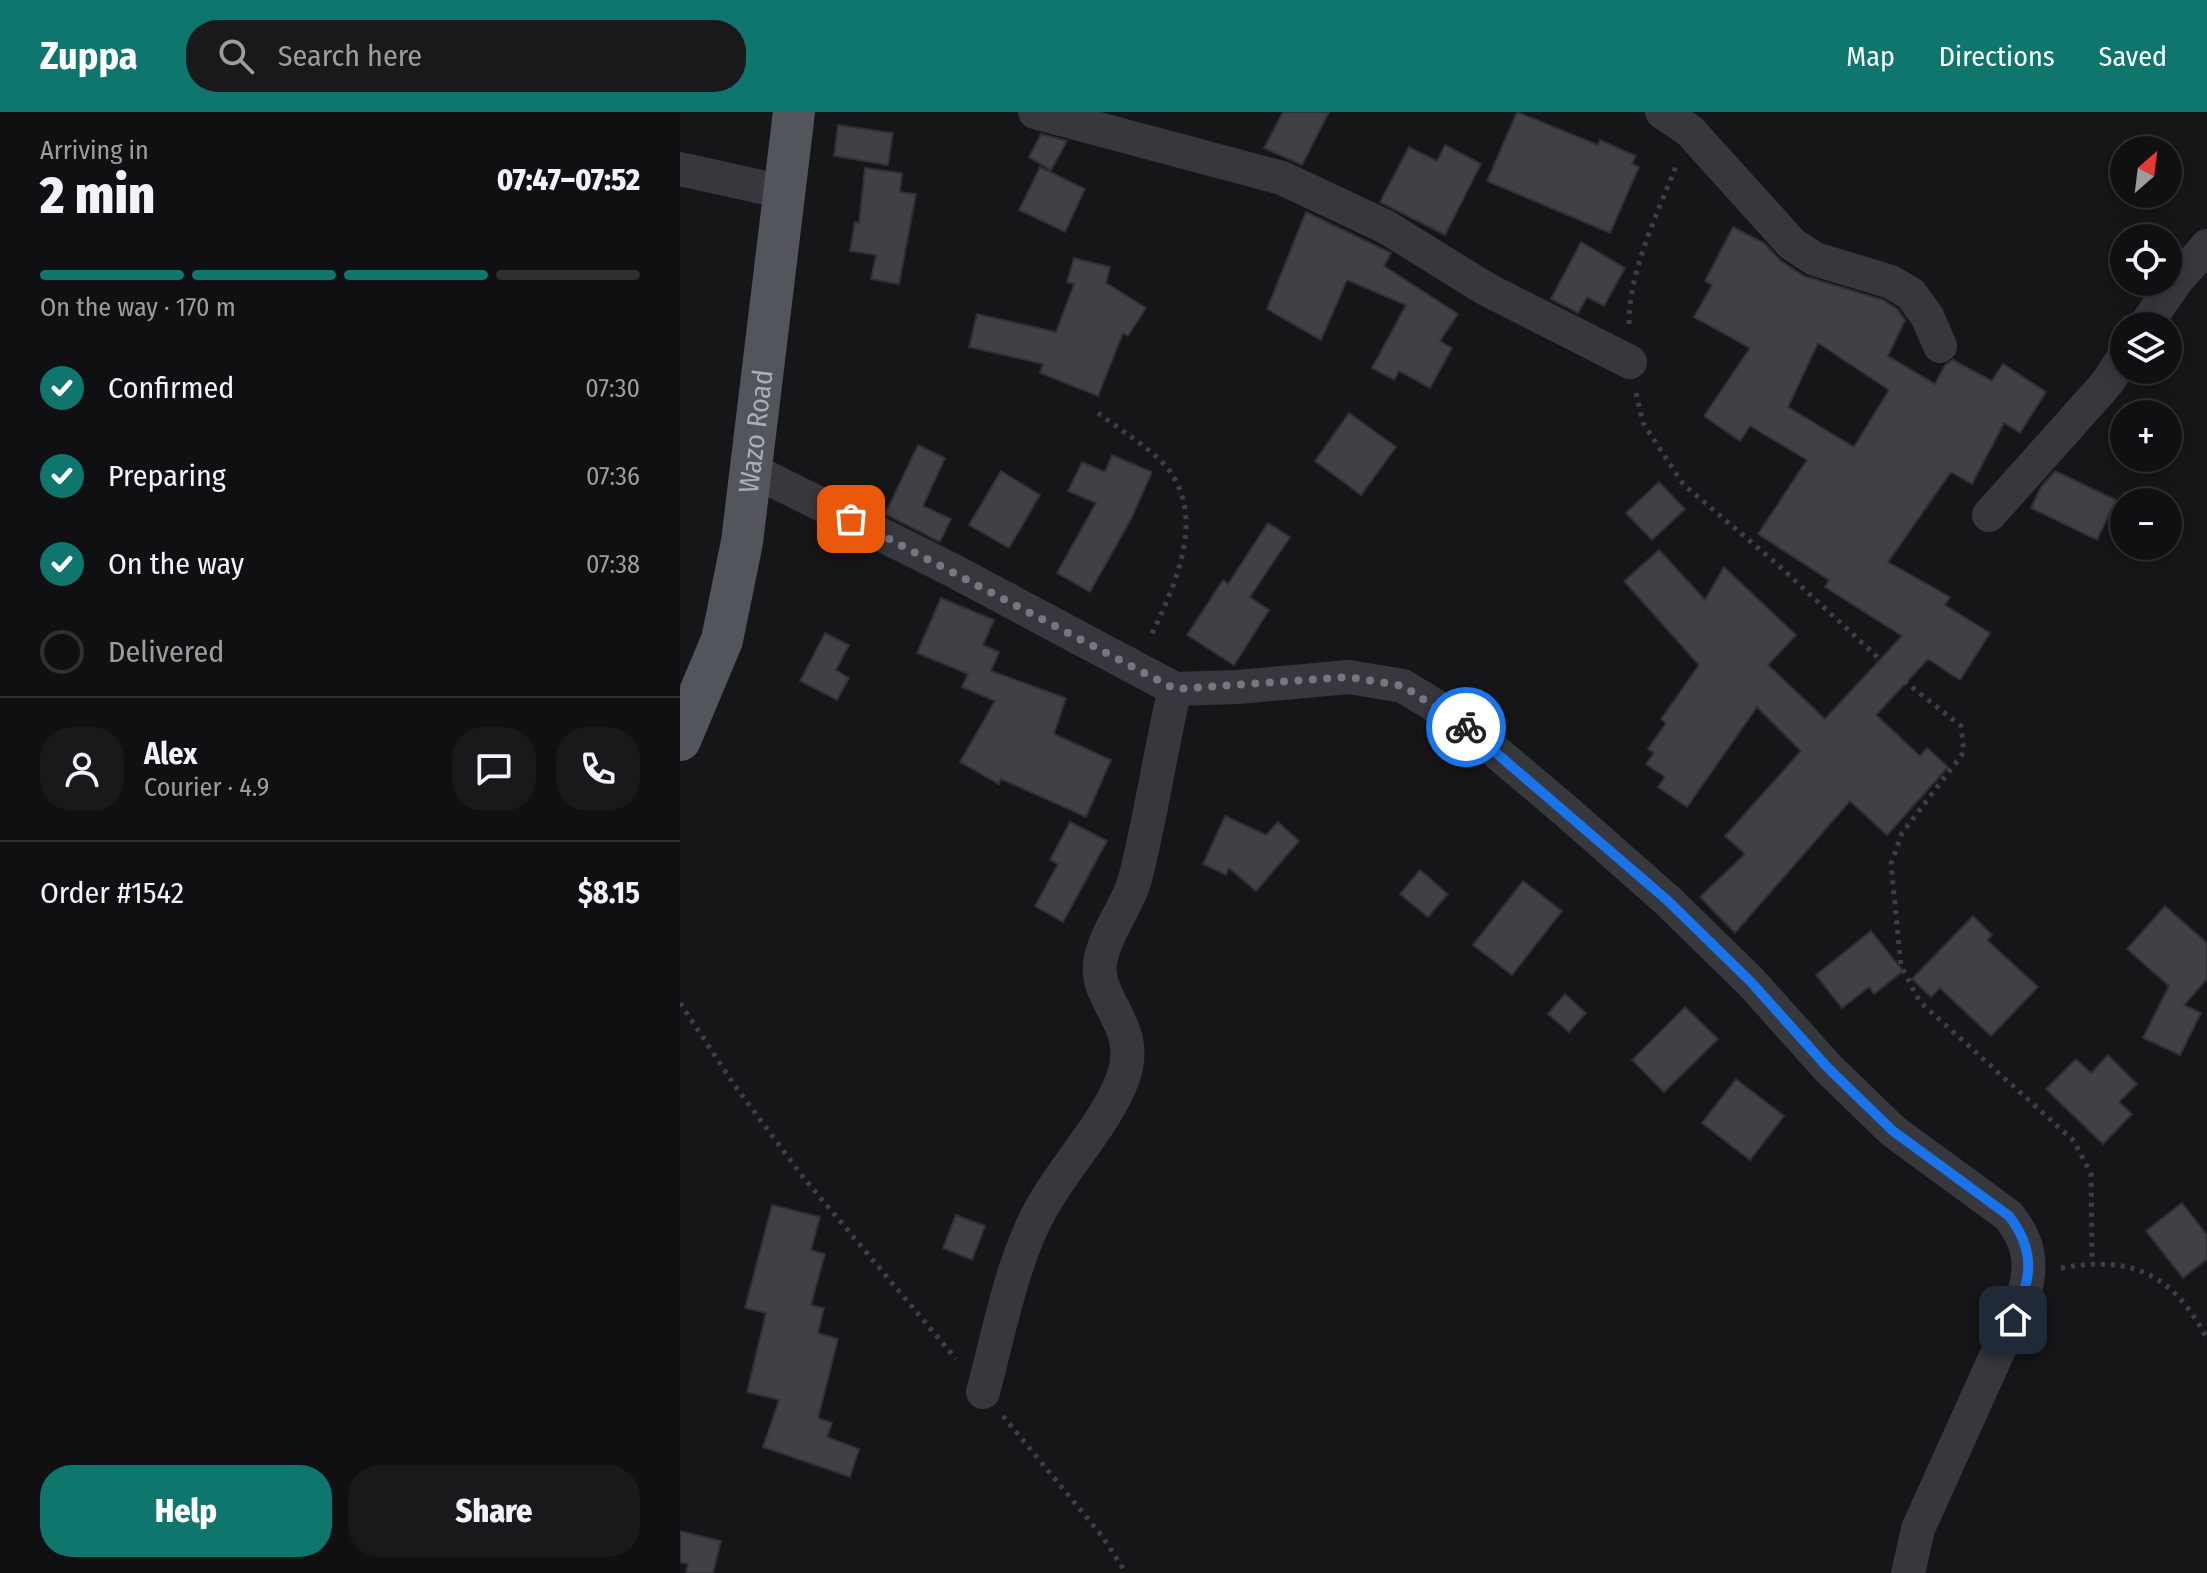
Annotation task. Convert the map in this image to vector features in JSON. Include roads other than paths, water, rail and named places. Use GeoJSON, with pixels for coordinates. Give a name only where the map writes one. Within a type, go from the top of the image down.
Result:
{"type":"FeatureCollection","features":[{"type":"Feature","properties":{"kind":"main road","name":"Wazo Road"},"geometry":{"type":"LineString","coordinates":[[680,740],[722,640],[742,542],[794,112]]}},
{"type":"Feature","properties":{"kind":"street"},"geometry":{"type":"LineString","coordinates":[[1035,112],[1282,178],[1386,227],[1486,289],[1630,362]]}},
{"type":"Feature","properties":{"kind":"street"},"geometry":{"type":"LineString","coordinates":[[1662,112],[1690,131],[1792,244],[1815,259],[1891,282],[1911,294],[1927,316],[1940,346]]}},
{"type":"Feature","properties":{"kind":"street"},"geometry":{"type":"LineString","coordinates":[[680,169],[784,192]]}},
{"type":"Feature","properties":{"kind":"street"},"geometry":{"type":"LineString","coordinates":[[2155,312],[2176,281],[2207,246]]}},
{"type":"Feature","properties":{"kind":"street"},"geometry":{"type":"LineString","coordinates":[[1989,515],[2110,378]]}},
{"type":"Feature","properties":{"kind":"street"},"geometry":{"type":"LineString","coordinates":[[750,469],[1175,689],[1349,677],[1403,686],[1457,719],[1667,900],[1751,982],[1828,1068],[1893,1131],[2009,1216],[2022,1233],[2029,1253],[2030,1274],[2024,1294],[1918,1529],[1908,1573]]}},
{"type":"Feature","properties":{"kind":"street"},"geometry":{"type":"LineString","coordinates":[[983,1392],[1011,1286],[1041,1209],[1123,1078],[1128,1044],[1118,1012],[1104,987],[1100,966],[1106,941],[1134,882],[1175,689]]}}]}
